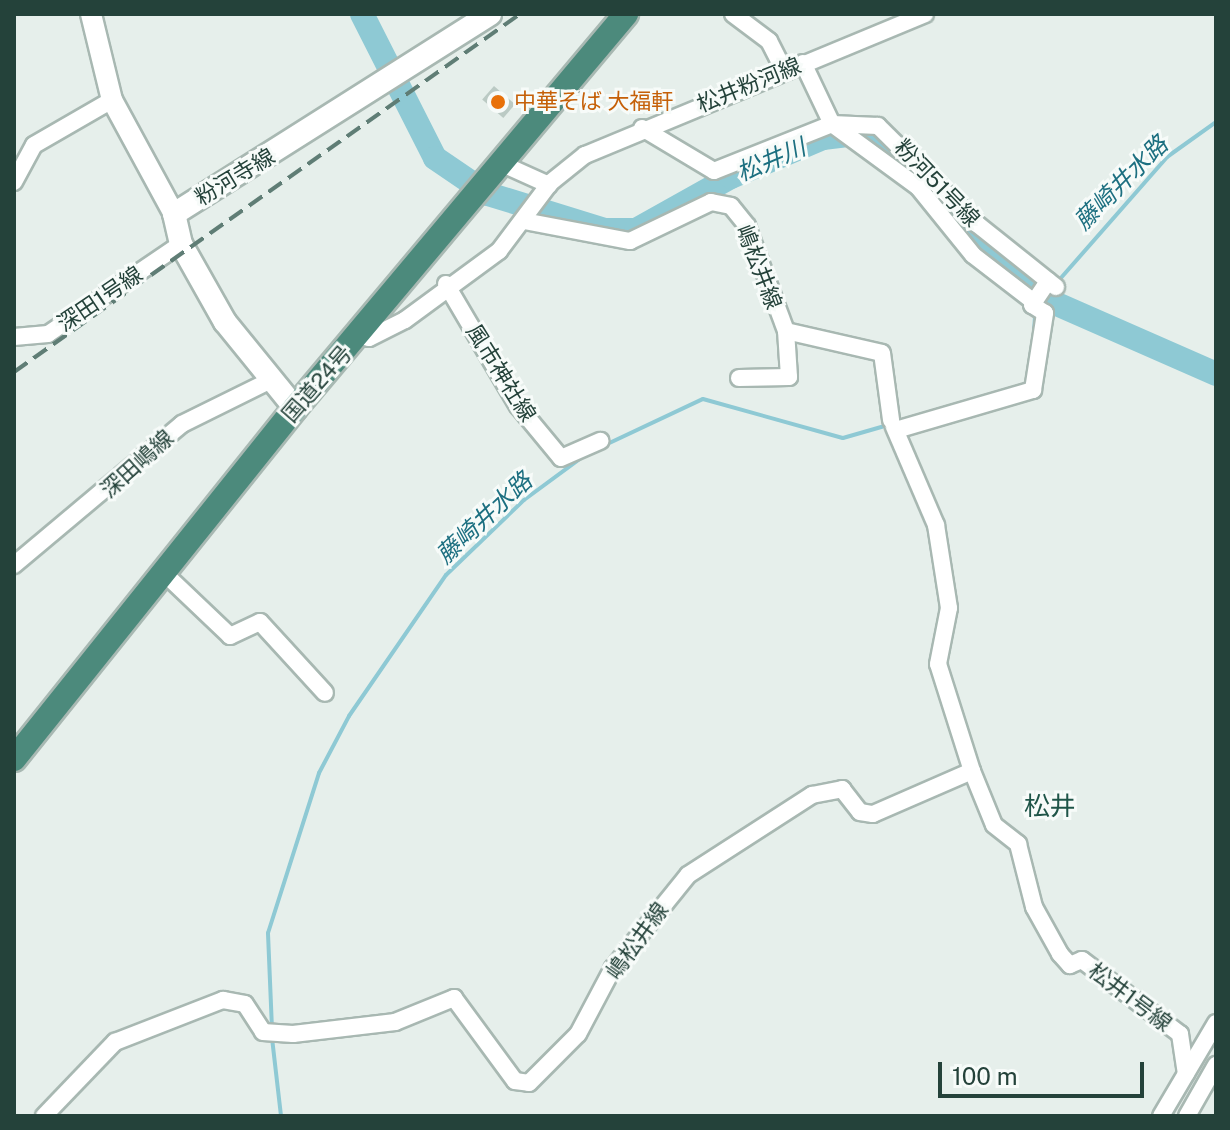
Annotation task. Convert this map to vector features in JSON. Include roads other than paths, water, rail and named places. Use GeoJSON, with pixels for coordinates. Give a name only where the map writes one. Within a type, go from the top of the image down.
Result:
{"type":"FeatureCollection","features":[{"type":"Feature","properties":{"kind":"highway","name":"国道24号"},"geometry":{"type":"LineString","coordinates":[[14,759],[295,408],[359,336],[495,165],[626,14]]}},
{"type":"Feature","properties":{"kind":"main road","name":"粉河寺線"},"geometry":{"type":"LineString","coordinates":[[295,408],[225,322],[181,244],[174,214],[399,76],[490,14]]}},
{"type":"Feature","properties":{"kind":"street"},"geometry":{"type":"LineString","coordinates":[[91,14],[112,100],[174,214]]}},
{"type":"Feature","properties":{"kind":"street"},"geometry":{"type":"LineString","coordinates":[[733,14],[769,41],[784,71]]}},
{"type":"Feature","properties":{"kind":"street","name":"松井粉河線"},"geometry":{"type":"LineString","coordinates":[[359,336],[369,338],[405,320],[446,284],[499,251],[547,187],[585,155],[642,128],[925,14]]}},
{"type":"Feature","properties":{"kind":"street"},"geometry":{"type":"LineString","coordinates":[[803,63],[836,130],[918,187],[973,255],[1045,313],[1033,390],[894,425]]}},
{"type":"Feature","properties":{"kind":"street"},"geometry":{"type":"LineString","coordinates":[[14,182],[34,145],[112,100]]}},
{"type":"Feature","properties":{"kind":"street","name":"粉河51号線"},"geometry":{"type":"LineString","coordinates":[[836,130],[878,126],[977,224],[1051,283],[1033,304]]}},
{"type":"Feature","properties":{"kind":"street"},"geometry":{"type":"LineString","coordinates":[[642,128],[714,171],[836,130]]}},
{"type":"Feature","properties":{"kind":"street"},"geometry":{"type":"LineString","coordinates":[[495,165],[547,187]]}},
{"type":"Feature","properties":{"kind":"street","name":"嶋松井線"},"geometry":{"type":"LineString","coordinates":[[44,1116],[80,1087],[84,1067],[115,1042],[201,1004],[245,1004],[272,1034],[395,1022],[454,998],[515,1081],[529,1083],[578,1034],[613,968],[688,875],[812,795],[842,789],[860,812],[873,814],[972,771],[938,664],[949,608],[936,525],[894,425],[882,353],[786,331],[747,226],[731,206],[711,202],[630,241],[526,218]]}},
{"type":"Feature","properties":{"kind":"street","name":"深田1号線"},"geometry":{"type":"LineString","coordinates":[[14,337],[48,334],[181,244]]}},
{"type":"Feature","properties":{"kind":"street","name":"風市神社線"},"geometry":{"type":"LineString","coordinates":[[446,284],[518,406],[561,458],[600,441]]}},
{"type":"Feature","properties":{"kind":"street"},"geometry":{"type":"LineString","coordinates":[[739,378],[789,377],[786,331]]}},
{"type":"Feature","properties":{"kind":"street","name":"深田嶋線"},"geometry":{"type":"LineString","coordinates":[[14,565],[182,424],[271,380]]}},
{"type":"Feature","properties":{"kind":"street"},"geometry":{"type":"LineString","coordinates":[[165,574],[230,636],[260,622],[325,693]]}},
{"type":"Feature","properties":{"kind":"street","name":"松井1号線"},"geometry":{"type":"LineString","coordinates":[[972,771],[994,825],[1018,844],[1034,907],[1060,954],[1070,965],[1082,960],[1180,1034],[1186,1074]]}},
{"type":"Feature","properties":{"kind":"street"},"geometry":{"type":"LineString","coordinates":[[1161,1116],[1216,1023]]}},
{"type":"Feature","properties":{"kind":"street"},"geometry":{"type":"LineString","coordinates":[[1187,1116],[1216,1065]]}},
{"type":"Feature","properties":{"kind":"waterway","name":"松井川"},"geometry":{"type":"LineString","coordinates":[[362,14],[435,158],[488,194],[605,230],[636,230],[731,177],[823,138],[858,134],[900,160],[1034,294],[1216,374]]}},
{"type":"Feature","properties":{"kind":"waterway","name":"藤崎井水路"},"geometry":{"type":"LineString","coordinates":[[1060,279],[1167,157],[1216,122]]}},
{"type":"Feature","properties":{"kind":"waterway","name":"藤崎井水路"},"geometry":{"type":"LineString","coordinates":[[1034,331],[1035,318]]}},
{"type":"Feature","properties":{"kind":"waterway","name":"藤崎井水路"},"geometry":{"type":"LineString","coordinates":[[603,446],[703,399],[843,438],[888,425]]}},
{"type":"Feature","properties":{"kind":"waterway","name":"藤崎井水路"},"geometry":{"type":"LineString","coordinates":[[900,421],[953,405]]}},
{"type":"Feature","properties":{"kind":"waterway"},"geometry":{"type":"LineString","coordinates":[[272,1029],[268,933],[319,773],[349,716],[446,575],[524,500],[581,458]]}},
{"type":"Feature","properties":{"kind":"waterway","name":"藤崎井水路"},"geometry":{"type":"LineString","coordinates":[[272,1038],[281,1116]]}},
{"type":"Feature","properties":{"kind":"railway"},"geometry":{"type":"LineString","coordinates":[[14,372],[520,14]]}},
{"type":"Feature","properties":{"kind":"place","name":"中華そば 大福軒"},"geometry":{"type":"Point","coordinates":[498,102]}},
{"type":"Feature","properties":{"kind":"district","name":"松井"},"geometry":{"type":"Point","coordinates":[1050,806]}}]}
